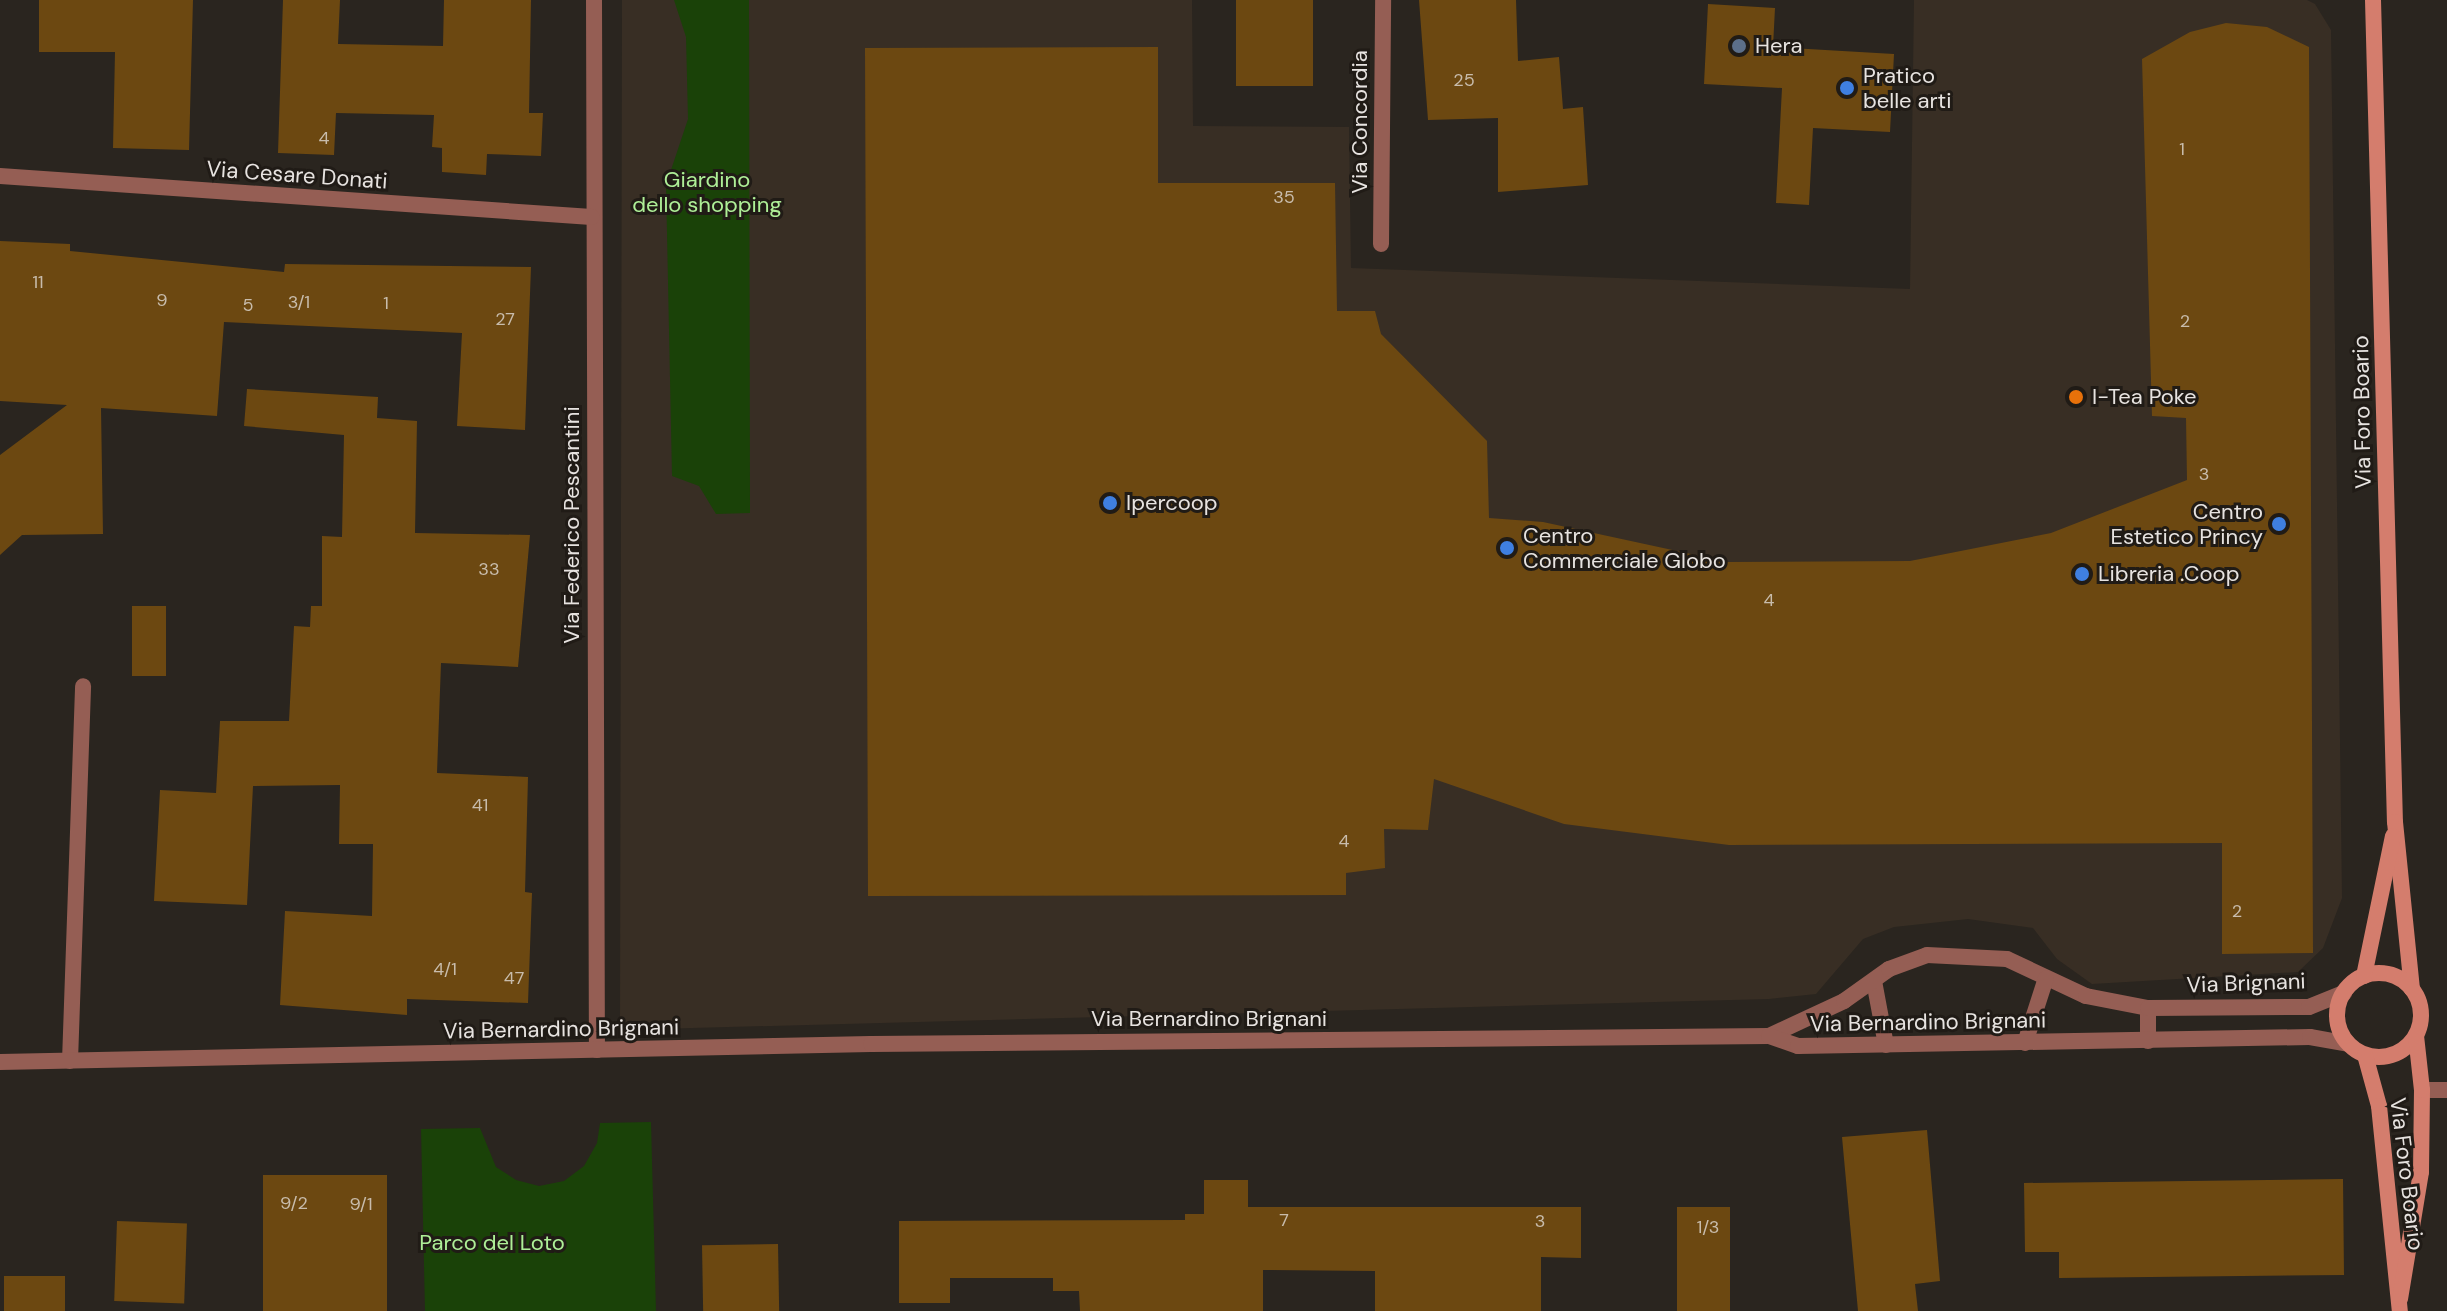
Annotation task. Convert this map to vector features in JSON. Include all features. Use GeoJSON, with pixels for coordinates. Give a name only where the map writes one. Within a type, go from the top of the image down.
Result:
{"type":"FeatureCollection","features":[{"type":"Feature","properties":{"kind":"street","name":"Via Federico Pescantini"},"geometry":{"type":"LineString","coordinates":[[594,0],[592,217],[597,1050]]}},
{"type":"Feature","properties":{"kind":"street","name":"Via Concordia"},"geometry":{"type":"LineString","coordinates":[[1381,244],[1383,0]]}},
{"type":"Feature","properties":{"kind":"street","name":"Via Foro Boario"},"geometry":{"type":"LineString","coordinates":[[2373,0],[2395,822],[2412,989],[2421,1012],[2416,1036],[2422,1090],[2421,1172],[2400,1305]]}},
{"type":"Feature","properties":{"kind":"street","name":"Via Cesare Donati"},"geometry":{"type":"LineString","coordinates":[[0,176],[592,217]]}},
{"type":"Feature","properties":{"kind":"street"},"geometry":{"type":"LineString","coordinates":[[70,1061],[83,686]]}},
{"type":"Feature","properties":{"kind":"street","name":"Via Foro Boario"},"geometry":{"type":"LineString","coordinates":[[2364,976],[2395,822]]}},
{"type":"Feature","properties":{"kind":"street","name":"Via Brignani"},"geometry":{"type":"LineString","coordinates":[[1769,1036],[1844,1001],[1889,969],[1927,955],[2007,959],[2086,996],[2148,1008],[2309,1007],[2344,993]]}},
{"type":"Feature","properties":{"kind":"street"},"geometry":{"type":"LineString","coordinates":[[2412,989],[2391,975],[2364,976],[2344,993],[2337,1019],[2348,1044],[2365,1055],[2397,1053],[2416,1036]]}},
{"type":"Feature","properties":{"kind":"street"},"geometry":{"type":"LineString","coordinates":[[2025,1043],[2046,978]]}},
{"type":"Feature","properties":{"kind":"street"},"geometry":{"type":"LineString","coordinates":[[1874,981],[1886,1045]]}},
{"type":"Feature","properties":{"kind":"street"},"geometry":{"type":"LineString","coordinates":[[2148,1008],[2148,1041]]}},
{"type":"Feature","properties":{"kind":"street","name":"Via Bernardino Brignani"},"geometry":{"type":"LineString","coordinates":[[0,1062],[597,1050],[1769,1036],[1798,1046],[2310,1037],[2348,1044]]}},
{"type":"Feature","properties":{"kind":"street","name":"Via Foro Boario"},"geometry":{"type":"LineString","coordinates":[[2365,1055],[2379,1106],[2400,1305]]}},
{"type":"Feature","properties":{"kind":"street"},"geometry":{"type":"LineString","coordinates":[[2422,1090],[2447,1090]]}},
{"type":"Feature","properties":{"kind":"shaded area"},"geometry":{"type":"Polygon","coordinates":[[[622,0],[1192,0],[1193,126],[1349,127],[1351,268],[1910,289],[1914,0],[2307,0],[2315,4],[2331,30],[2342,898],[2323,948],[2298,972],[2092,984],[2057,959],[2033,928],[1968,919],[1894,927],[1863,939],[1816,994],[1769,999],[620,1030],[622,0]]]}},
{"type":"Feature","properties":{"kind":"green space","name":"Giardino dello shopping"},"geometry":{"type":"Polygon","coordinates":[[[674,0],[749,0],[750,513],[716,514],[699,486],[672,476],[666,185],[688,119],[686,37],[674,0]]]}},
{"type":"Feature","properties":{"kind":"green space","name":"Parco del Loto"},"geometry":{"type":"Polygon","coordinates":[[[651,1122],[656,1311],[425,1311],[421,1129],[480,1128],[496,1167],[516,1180],[539,1186],[564,1181],[584,1166],[597,1143],[600,1123],[651,1122]]]}},
{"type":"Feature","properties":{"kind":"building"},"geometry":{"type":"Polygon","coordinates":[[[39,0],[193,0],[189,150],[113,148],[115,52],[39,52],[39,0]]]}},
{"type":"Feature","properties":{"kind":"building"},"geometry":{"type":"Polygon","coordinates":[[[283,0],[340,0],[338,44],[443,46],[444,0],[531,0],[529,113],[543,113],[541,156],[487,154],[486,175],[442,172],[442,148],[432,147],[434,115],[336,113],[334,155],[278,153],[283,0]]]}},
{"type":"Feature","properties":{"kind":"building"},"geometry":{"type":"Polygon","coordinates":[[[1236,0],[1313,0],[1313,86],[1236,86],[1236,0]]]}},
{"type":"Feature","properties":{"kind":"building"},"geometry":{"type":"Polygon","coordinates":[[[1419,0],[1516,0],[1518,61],[1559,57],[1563,109],[1583,107],[1588,185],[1498,192],[1498,118],[1428,120],[1419,0]]]}},
{"type":"Feature","properties":{"kind":"building"},"geometry":{"type":"Polygon","coordinates":[[[1708,4],[1775,8],[1773,47],[1894,54],[1890,132],[1813,128],[1809,205],[1776,203],[1782,88],[1704,84],[1708,4]]]}},
{"type":"Feature","properties":{"kind":"building"},"geometry":{"type":"Polygon","coordinates":[[[2226,23],[2267,27],[2309,47],[2313,953],[2222,954],[2222,843],[1729,845],[1564,824],[1434,779],[1428,830],[1384,829],[1385,868],[1346,873],[1346,895],[868,896],[865,48],[1158,47],[1158,183],[1335,183],[1337,311],[1375,311],[1381,334],[1487,441],[1489,518],[1543,522],[1728,562],[1910,561],[2051,533],[2187,480],[2186,418],[2152,416],[2142,59],[2190,32],[2226,23]]]}},
{"type":"Feature","properties":{"kind":"building"},"geometry":{"type":"Polygon","coordinates":[[[0,241],[70,244],[70,251],[284,272],[285,264],[531,267],[525,430],[457,426],[462,333],[224,322],[217,416],[101,408],[103,534],[22,535],[0,555],[0,455],[67,405],[0,401],[0,241]]]}},
{"type":"Feature","properties":{"kind":"building"},"geometry":{"type":"Polygon","coordinates":[[[247,389],[378,397],[377,418],[417,421],[415,533],[530,535],[518,667],[441,663],[437,773],[528,777],[525,892],[532,893],[528,1003],[407,999],[407,1015],[280,1005],[285,911],[372,916],[373,844],[339,844],[340,785],[253,786],[247,905],[154,901],[160,790],[216,793],[220,721],[289,721],[294,626],[310,627],[311,606],[322,606],[322,536],[342,537],[344,435],[244,426],[247,389]]]}},
{"type":"Feature","properties":{"kind":"building"},"geometry":{"type":"Polygon","coordinates":[[[132,606],[166,606],[166,676],[132,676],[132,606]]]}},
{"type":"Feature","properties":{"kind":"building"},"geometry":{"type":"Polygon","coordinates":[[[1927,1130],[1940,1281],[1915,1284],[1918,1311],[1858,1311],[1842,1137],[1927,1130]]]}},
{"type":"Feature","properties":{"kind":"building"},"geometry":{"type":"Polygon","coordinates":[[[263,1175],[387,1175],[387,1311],[263,1311],[263,1175]]]}},
{"type":"Feature","properties":{"kind":"building"},"geometry":{"type":"Polygon","coordinates":[[[2343,1179],[2344,1275],[2059,1278],[2059,1252],[2025,1252],[2024,1183],[2343,1179]]]}},
{"type":"Feature","properties":{"kind":"building"},"geometry":{"type":"Polygon","coordinates":[[[1204,1180],[1248,1180],[1248,1207],[1581,1207],[1581,1258],[1541,1257],[1541,1311],[1375,1311],[1375,1271],[1263,1270],[1263,1311],[1080,1311],[1079,1291],[1053,1291],[1053,1278],[950,1278],[950,1303],[899,1303],[899,1221],[1185,1220],[1185,1214],[1204,1214],[1204,1180]]]}},
{"type":"Feature","properties":{"kind":"building"},"geometry":{"type":"Polygon","coordinates":[[[1677,1207],[1730,1207],[1730,1311],[1677,1311],[1677,1207]]]}},
{"type":"Feature","properties":{"kind":"building"},"geometry":{"type":"Polygon","coordinates":[[[117,1221],[187,1223],[184,1303],[114,1301],[117,1221]]]}},
{"type":"Feature","properties":{"kind":"building"},"geometry":{"type":"Polygon","coordinates":[[[778,1244],[779,1311],[703,1311],[702,1245],[778,1244]]]}},
{"type":"Feature","properties":{"kind":"building"},"geometry":{"type":"Polygon","coordinates":[[[4,1276],[65,1276],[65,1311],[4,1311],[4,1276]]]}},
{"type":"Feature","properties":{"kind":"place","name":"Hera"},"geometry":{"type":"Point","coordinates":[1739,46]}},
{"type":"Feature","properties":{"kind":"place","name":"Pratico belle arti"},"geometry":{"type":"Point","coordinates":[1847,88]}},
{"type":"Feature","properties":{"kind":"place","name":"I-Tea Poke"},"geometry":{"type":"Point","coordinates":[2076,397]}},
{"type":"Feature","properties":{"kind":"place","name":"Ipercoop"},"geometry":{"type":"Point","coordinates":[1110,503]}},
{"type":"Feature","properties":{"kind":"place","name":"Centro Estetico Princy"},"geometry":{"type":"Point","coordinates":[2279,524]}},
{"type":"Feature","properties":{"kind":"place","name":"Centro Commerciale Globo"},"geometry":{"type":"Point","coordinates":[1507,548]}},
{"type":"Feature","properties":{"kind":"place","name":"Libreria .Coop"},"geometry":{"type":"Point","coordinates":[2082,574]}}]}
